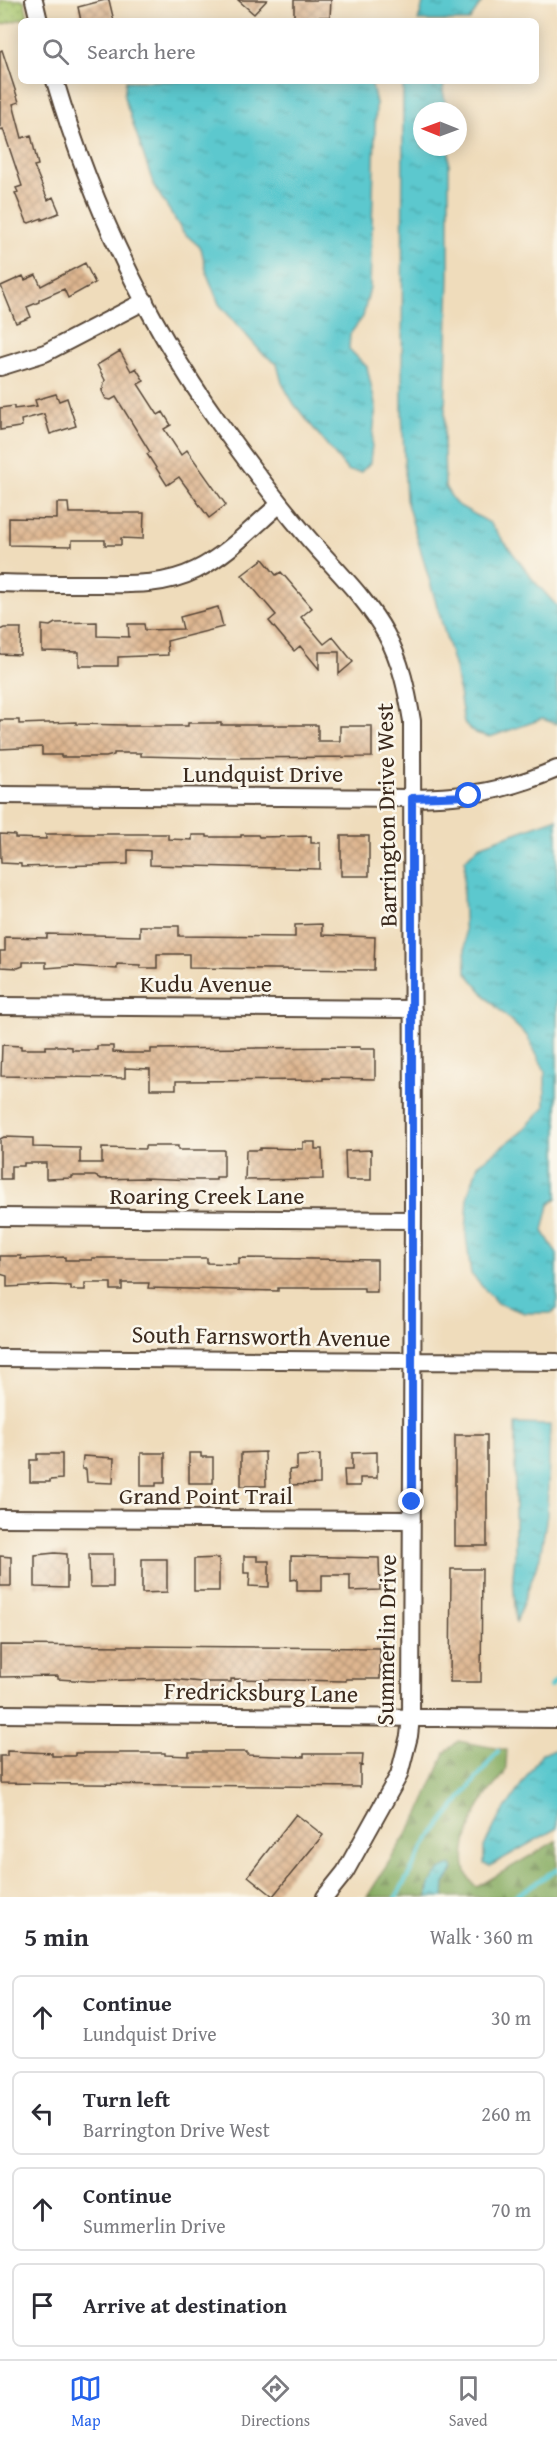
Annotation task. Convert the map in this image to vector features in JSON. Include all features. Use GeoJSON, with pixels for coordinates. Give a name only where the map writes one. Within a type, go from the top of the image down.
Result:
{"type":"FeatureCollection","features":[{"type":"Feature","properties":{"kind":"street"},"geometry":{"type":"LineString","coordinates":[[34,0],[38,18]]}},
{"type":"Feature","properties":{"kind":"street","name":"Barrington Drive West"},"geometry":{"type":"LineString","coordinates":[[56,84],[99,204],[145,301],[200,395],[280,504],[374,614],[394,650],[406,686],[411,721],[412,798],[413,1361]]}},
{"type":"Feature","properties":{"kind":"street"},"geometry":{"type":"LineString","coordinates":[[0,367],[45,353],[145,301]]}},
{"type":"Feature","properties":{"kind":"street"},"geometry":{"type":"LineString","coordinates":[[0,583],[130,584],[155,583],[178,578],[198,570],[219,555],[280,504]]}},
{"type":"Feature","properties":{"kind":"street","name":"Lundquist Drive"},"geometry":{"type":"LineString","coordinates":[[0,795],[412,798],[469,796],[516,786],[557,769]]}},
{"type":"Feature","properties":{"kind":"street","name":"Kudu Avenue"},"geometry":{"type":"LineString","coordinates":[[0,1006],[413,1009]]}},
{"type":"Feature","properties":{"kind":"street","name":"Roaring Creek Lane"},"geometry":{"type":"LineString","coordinates":[[0,1217],[413,1220]]}},
{"type":"Feature","properties":{"kind":"street","name":"South Farnsworth Avenue"},"geometry":{"type":"LineString","coordinates":[[0,1358],[557,1362]]}},
{"type":"Feature","properties":{"kind":"street","name":"Summerlin Drive"},"geometry":{"type":"LineString","coordinates":[[325,1897],[345,1872],[399,1775],[408,1744],[411,1718],[413,1361]]}},
{"type":"Feature","properties":{"kind":"street","name":"Grand Point Trail"},"geometry":{"type":"LineString","coordinates":[[0,1518],[412,1520]]}},
{"type":"Feature","properties":{"kind":"street","name":"Fredricksburg Lane"},"geometry":{"type":"LineString","coordinates":[[0,1714],[557,1719]]}},
{"type":"Feature","properties":{"kind":"green space"},"geometry":{"type":"Polygon","coordinates":[[[0,0],[24,0],[28,17],[0,25],[0,0]]]}},
{"type":"Feature","properties":{"kind":"green space"},"geometry":{"type":"Polygon","coordinates":[[[458,1741],[507,1750],[504,1774],[480,1805],[466,1842],[465,1868],[469,1878],[477,1887],[557,1840],[557,1897],[444,1897],[445,1883],[454,1870],[428,1889],[428,1897],[367,1897],[419,1814],[445,1753],[458,1741]]]}},
{"type":"Feature","properties":{"kind":"water"},"geometry":{"type":"Polygon","coordinates":[[[424,0],[483,0],[471,18],[419,18],[424,0]]]}},
{"type":"Feature","properties":{"kind":"water"},"geometry":{"type":"Polygon","coordinates":[[[126,84],[372,84],[376,103],[370,287],[363,317],[350,334],[349,349],[367,367],[376,408],[370,463],[361,472],[348,471],[294,404],[282,383],[277,364],[262,353],[219,304],[207,274],[201,248],[183,232],[154,186],[124,97],[126,84]]]}},
{"type":"Feature","properties":{"kind":"water"},"geometry":{"type":"Polygon","coordinates":[[[403,84],[444,84],[445,102],[413,102],[413,156],[449,156],[445,487],[456,504],[490,523],[534,581],[557,606],[557,724],[542,719],[490,737],[475,733],[464,723],[455,668],[406,500],[402,411],[403,84]]]}},
{"type":"Feature","properties":{"kind":"water"},"geometry":{"type":"Polygon","coordinates":[[[557,818],[557,1198],[549,1205],[543,1231],[557,1254],[557,1309],[551,1313],[525,1313],[497,1303],[471,1274],[466,1236],[468,1195],[478,1165],[520,1133],[545,1107],[545,1071],[527,1036],[489,1000],[466,972],[463,892],[465,860],[479,846],[557,818]]]}},
{"type":"Feature","properties":{"kind":"water"},"geometry":{"type":"Polygon","coordinates":[[[515,1424],[550,1425],[547,1515],[540,1557],[516,1623],[513,1575],[515,1424]]]}},
{"type":"Feature","properties":{"kind":"water"},"geometry":{"type":"Polygon","coordinates":[[[557,1750],[557,1828],[490,1866],[484,1864],[484,1847],[496,1823],[542,1753],[557,1750]]]}},
{"type":"Feature","properties":{"kind":"water"},"geometry":{"type":"Polygon","coordinates":[[[452,1865],[454,1870],[445,1883],[444,1897],[428,1897],[434,1877],[442,1869],[452,1865]]]}},
{"type":"Feature","properties":{"kind":"building"},"geometry":{"type":"Polygon","coordinates":[[[109,0],[113,18],[80,18],[78,7],[109,0]]]}},
{"type":"Feature","properties":{"kind":"building"},"geometry":{"type":"Polygon","coordinates":[[[238,0],[267,0],[254,14],[238,0]]]}},
{"type":"Feature","properties":{"kind":"building"},"geometry":{"type":"Polygon","coordinates":[[[294,0],[331,0],[330,17],[294,18],[294,0]]]}},
{"type":"Feature","properties":{"kind":"building"},"geometry":{"type":"Polygon","coordinates":[[[2,50],[19,102],[13,104],[22,138],[31,135],[38,165],[34,166],[48,200],[53,197],[59,211],[42,220],[42,218],[29,223],[15,193],[18,192],[16,188],[22,186],[3,129],[0,130],[0,51],[2,50]]]}},
{"type":"Feature","properties":{"kind":"building"},"geometry":{"type":"Polygon","coordinates":[[[85,263],[95,283],[68,298],[64,289],[39,300],[27,307],[31,317],[16,323],[1,286],[23,276],[25,280],[36,275],[41,286],[85,263]]]}},
{"type":"Feature","properties":{"kind":"building"},"geometry":{"type":"Polygon","coordinates":[[[120,351],[131,371],[136,368],[144,381],[138,384],[158,415],[163,412],[171,425],[164,429],[181,455],[187,450],[226,505],[209,518],[179,477],[167,485],[147,454],[150,452],[116,397],[111,400],[106,399],[102,391],[105,380],[97,365],[120,351]]]}},
{"type":"Feature","properties":{"kind":"building"},"geometry":{"type":"Polygon","coordinates":[[[56,394],[59,401],[67,398],[76,426],[50,434],[44,414],[21,420],[22,426],[0,430],[0,408],[37,406],[35,400],[56,394]]]}},
{"type":"Feature","properties":{"kind":"building"},"geometry":{"type":"Polygon","coordinates":[[[57,503],[68,503],[69,513],[144,513],[143,539],[121,538],[121,545],[105,545],[105,540],[72,540],[72,546],[9,545],[9,518],[57,519],[57,503]]]}},
{"type":"Feature","properties":{"kind":"building"},"geometry":{"type":"Polygon","coordinates":[[[263,559],[276,575],[281,572],[312,608],[301,617],[324,644],[333,637],[353,662],[339,674],[339,652],[319,652],[319,669],[300,646],[294,651],[269,621],[276,615],[242,575],[263,559]]]}},
{"type":"Feature","properties":{"kind":"building"},"geometry":{"type":"Polygon","coordinates":[[[218,607],[223,627],[167,641],[168,655],[118,657],[118,666],[79,666],[79,652],[42,651],[42,625],[97,622],[97,636],[129,637],[128,624],[144,624],[145,630],[183,629],[180,617],[218,607]]]}},
{"type":"Feature","properties":{"kind":"building"},"geometry":{"type":"Polygon","coordinates":[[[21,628],[20,655],[0,654],[0,630],[21,628]]]}},
{"type":"Feature","properties":{"kind":"building"},"geometry":{"type":"Polygon","coordinates":[[[0,720],[19,720],[19,724],[76,722],[76,724],[125,726],[188,726],[188,723],[318,725],[318,741],[340,741],[340,726],[372,726],[372,757],[220,758],[114,753],[106,757],[61,757],[61,755],[42,755],[42,747],[0,749],[0,720]]]}},
{"type":"Feature","properties":{"kind":"building"},"geometry":{"type":"Polygon","coordinates":[[[0,834],[15,835],[15,838],[46,839],[46,834],[168,834],[168,839],[192,840],[192,835],[207,835],[207,837],[311,836],[311,843],[320,843],[320,869],[150,865],[150,851],[128,850],[128,864],[21,867],[21,864],[1,863],[0,834]]]}},
{"type":"Feature","properties":{"kind":"building"},"geometry":{"type":"Polygon","coordinates":[[[341,836],[369,836],[369,876],[341,876],[341,836]]]}},
{"type":"Feature","properties":{"kind":"building"},"geometry":{"type":"Polygon","coordinates":[[[322,924],[322,935],[375,937],[374,970],[189,968],[189,954],[157,954],[157,968],[117,964],[117,969],[72,966],[46,968],[46,962],[23,962],[23,966],[18,968],[0,967],[0,951],[5,951],[5,937],[47,938],[47,934],[140,936],[140,926],[179,926],[179,936],[295,937],[295,925],[322,924]]]}},
{"type":"Feature","properties":{"kind":"building"},"geometry":{"type":"Polygon","coordinates":[[[2,1045],[21,1046],[21,1049],[46,1049],[46,1046],[61,1046],[72,1047],[72,1050],[97,1050],[97,1046],[113,1046],[113,1052],[124,1053],[151,1053],[151,1049],[360,1047],[360,1049],[375,1049],[375,1079],[176,1081],[176,1089],[150,1089],[150,1069],[125,1068],[125,1078],[1,1076],[2,1045]]]}},
{"type":"Feature","properties":{"kind":"building"},"geometry":{"type":"Polygon","coordinates":[[[4,1137],[33,1138],[33,1147],[80,1148],[80,1163],[102,1163],[102,1148],[145,1149],[145,1146],[178,1146],[178,1150],[224,1150],[224,1177],[216,1177],[216,1180],[101,1179],[95,1176],[46,1179],[46,1163],[24,1163],[24,1166],[11,1166],[11,1179],[0,1179],[0,1139],[4,1137]]]}},
{"type":"Feature","properties":{"kind":"building"},"geometry":{"type":"Polygon","coordinates":[[[303,1142],[315,1142],[315,1149],[322,1149],[323,1179],[245,1180],[246,1150],[303,1149],[303,1142]]]}},
{"type":"Feature","properties":{"kind":"building"},"geometry":{"type":"Polygon","coordinates":[[[371,1150],[371,1180],[346,1180],[345,1151],[371,1150]]]}},
{"type":"Feature","properties":{"kind":"building"},"geometry":{"type":"Polygon","coordinates":[[[0,1256],[21,1256],[21,1259],[65,1257],[65,1260],[207,1258],[207,1263],[239,1264],[239,1258],[377,1260],[377,1292],[364,1292],[364,1288],[278,1288],[278,1291],[148,1288],[149,1283],[122,1283],[122,1290],[111,1290],[111,1283],[85,1283],[85,1290],[71,1290],[71,1286],[51,1285],[7,1287],[7,1276],[0,1274],[0,1256]]]}},
{"type":"Feature","properties":{"kind":"building"},"geometry":{"type":"Polygon","coordinates":[[[455,1435],[487,1435],[487,1546],[455,1546],[455,1435]]]}},
{"type":"Feature","properties":{"kind":"building"},"geometry":{"type":"Polygon","coordinates":[[[265,1452],[266,1486],[241,1486],[241,1453],[265,1452]]]}},
{"type":"Feature","properties":{"kind":"building"},"geometry":{"type":"Polygon","coordinates":[[[377,1452],[377,1478],[360,1478],[360,1486],[345,1486],[344,1470],[352,1470],[352,1453],[377,1452]]]}},
{"type":"Feature","properties":{"kind":"building"},"geometry":{"type":"Polygon","coordinates":[[[141,1453],[165,1453],[165,1483],[156,1483],[156,1486],[141,1486],[141,1453]]]}},
{"type":"Feature","properties":{"kind":"building"},"geometry":{"type":"Polygon","coordinates":[[[189,1453],[201,1453],[201,1457],[213,1457],[213,1483],[189,1483],[189,1453]]]}},
{"type":"Feature","properties":{"kind":"building"},"geometry":{"type":"Polygon","coordinates":[[[37,1454],[62,1454],[62,1479],[50,1480],[50,1482],[30,1482],[30,1460],[37,1460],[37,1454]]]}},
{"type":"Feature","properties":{"kind":"building"},"geometry":{"type":"Polygon","coordinates":[[[320,1455],[320,1484],[290,1485],[289,1470],[297,1469],[297,1456],[320,1455]]]}},
{"type":"Feature","properties":{"kind":"building"},"geometry":{"type":"Polygon","coordinates":[[[83,1456],[114,1458],[113,1483],[87,1482],[86,1469],[82,1469],[83,1456]]]}},
{"type":"Feature","properties":{"kind":"building"},"geometry":{"type":"Polygon","coordinates":[[[67,1554],[67,1588],[35,1587],[35,1555],[67,1554]]]}},
{"type":"Feature","properties":{"kind":"building"},"geometry":{"type":"Polygon","coordinates":[[[89,1554],[113,1554],[113,1587],[90,1587],[89,1554]]]}},
{"type":"Feature","properties":{"kind":"building"},"geometry":{"type":"Polygon","coordinates":[[[0,1556],[11,1557],[11,1586],[0,1586],[0,1556]]]}},
{"type":"Feature","properties":{"kind":"building"},"geometry":{"type":"Polygon","coordinates":[[[244,1556],[257,1556],[257,1561],[269,1561],[269,1587],[249,1586],[250,1573],[244,1573],[244,1556]]]}},
{"type":"Feature","properties":{"kind":"building"},"geometry":{"type":"Polygon","coordinates":[[[291,1556],[379,1558],[380,1590],[350,1591],[350,1575],[322,1575],[322,1591],[297,1591],[297,1579],[291,1580],[291,1556]]]}},
{"type":"Feature","properties":{"kind":"building"},"geometry":{"type":"Polygon","coordinates":[[[219,1558],[219,1591],[194,1591],[194,1559],[219,1558]]]}},
{"type":"Feature","properties":{"kind":"building"},"geometry":{"type":"Polygon","coordinates":[[[142,1559],[167,1559],[167,1592],[142,1593],[142,1559]]]}},
{"type":"Feature","properties":{"kind":"building"},"geometry":{"type":"Polygon","coordinates":[[[451,1569],[482,1569],[481,1682],[450,1682],[451,1569]]]}},
{"type":"Feature","properties":{"kind":"building"},"geometry":{"type":"Polygon","coordinates":[[[0,1645],[380,1648],[380,1679],[346,1679],[346,1681],[231,1679],[231,1682],[201,1682],[171,1679],[89,1681],[58,1679],[58,1676],[0,1677],[0,1645]]]}},
{"type":"Feature","properties":{"kind":"building"},"geometry":{"type":"Polygon","coordinates":[[[7,1751],[52,1753],[52,1756],[75,1756],[75,1753],[165,1753],[165,1755],[189,1756],[189,1752],[247,1752],[247,1755],[304,1757],[304,1754],[363,1754],[362,1766],[360,1765],[360,1787],[0,1783],[0,1756],[7,1756],[7,1751]]]}},
{"type":"Feature","properties":{"kind":"building"},"geometry":{"type":"Polygon","coordinates":[[[296,1814],[323,1835],[273,1896],[248,1876],[296,1814]]]}},
{"type":"Feature","properties":{"kind":"waterway"},"geometry":{"type":"LineString","coordinates":[[550,1686],[557,1679]]}},
{"type":"Feature","properties":{"kind":"waterway"},"geometry":{"type":"LineString","coordinates":[[396,1897],[429,1839],[498,1751]]}},
{"type":"Feature","properties":{"kind":"waterway"},"geometry":{"type":"LineString","coordinates":[[514,1897],[557,1869]]}},
{"type":"Feature","properties":{"kind":"route"},"geometry":{"type":"LineString","coordinates":[[412,1502],[412,798],[469,796]]}}]}
